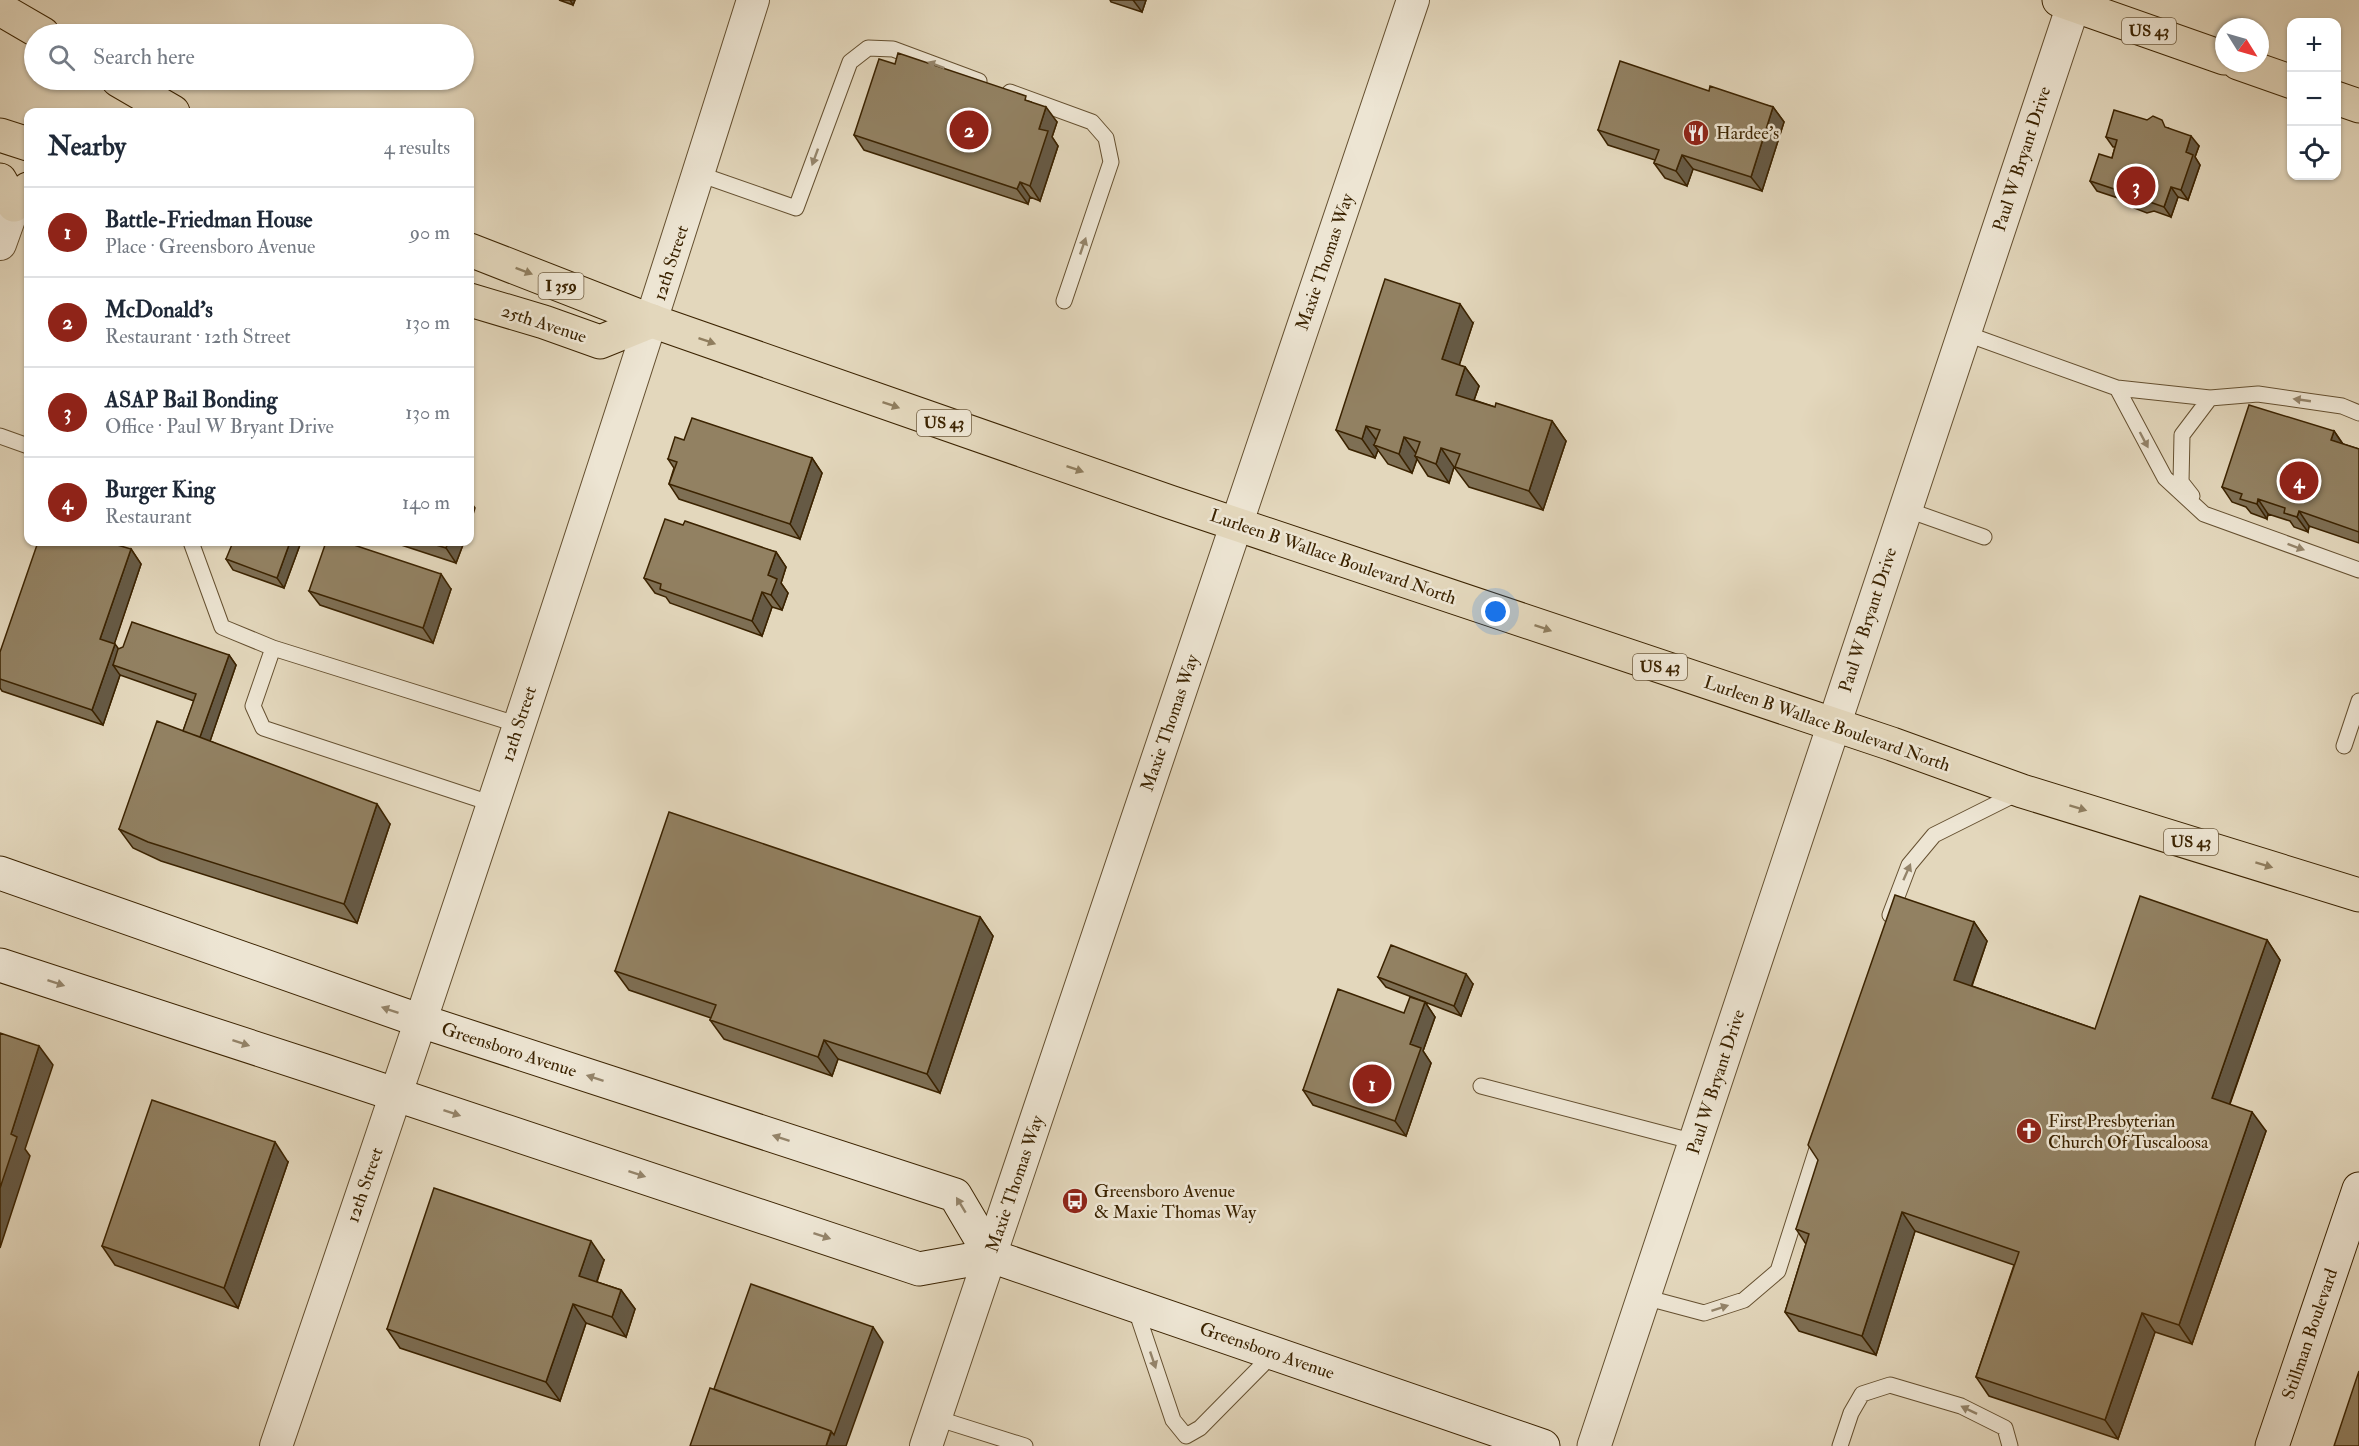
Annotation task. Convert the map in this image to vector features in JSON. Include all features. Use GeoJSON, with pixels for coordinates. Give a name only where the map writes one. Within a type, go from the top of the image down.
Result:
{"type":"FeatureCollection","features":[{"type":"Feature","properties":{"kind":"main road","name":"US 43"},"geometry":{"type":"LineString","coordinates":[[2069,2],[2215,55]]}},
{"type":"Feature","properties":{"kind":"main road","name":"Paul W Bryant Drive"},"geometry":{"type":"LineString","coordinates":[[1594,1446],[1964,333],[2069,2]]}},
{"type":"Feature","properties":{"kind":"main road"},"geometry":{"type":"LineString","coordinates":[[0,9],[26,24]]}},
{"type":"Feature","properties":{"kind":"main road"},"geometry":{"type":"LineString","coordinates":[[2264,72],[2287,80]]}},
{"type":"Feature","properties":{"kind":"main road"},"geometry":{"type":"LineString","coordinates":[[135,90],[166,108]]}},
{"type":"Feature","properties":{"kind":"main road"},"geometry":{"type":"LineString","coordinates":[[2341,99],[2359,106]]}},
{"type":"Feature","properties":{"kind":"main road"},"geometry":{"type":"LineString","coordinates":[[0,135],[24,143]]}},
{"type":"Feature","properties":{"kind":"main road","name":"I 359"},"geometry":{"type":"LineString","coordinates":[[474,252],[652,321]]}},
{"type":"Feature","properties":{"kind":"main road","name":"25th Avenue"},"geometry":{"type":"LineString","coordinates":[[474,301],[600,342],[652,321]]}},
{"type":"Feature","properties":{"kind":"main road","name":"Lurleen B Wallace Boulevard North"},"geometry":{"type":"LineString","coordinates":[[652,321],[1236,525],[1833,725],[2022,791],[2359,894]]}},
{"type":"Feature","properties":{"kind":"main road","name":"Greensboro Avenue"},"geometry":{"type":"LineString","coordinates":[[0,873],[422,1021],[955,1196],[991,1256]]}},
{"type":"Feature","properties":{"kind":"main road","name":"Greensboro Avenue"},"geometry":{"type":"LineString","coordinates":[[0,965],[396,1094],[919,1269],[991,1256],[1543,1446]]}},
{"type":"Feature","properties":{"kind":"main road","name":"Stillman Boulevard"},"geometry":{"type":"LineString","coordinates":[[2272,1446],[2359,1189]]}},
{"type":"Feature","properties":{"kind":"street","name":"12th Street"},"geometry":{"type":"LineString","coordinates":[[276,1446],[422,1021],[652,321],[753,0]]}},
{"type":"Feature","properties":{"kind":"street","name":"Maxie Thomas Way"},"geometry":{"type":"LineString","coordinates":[[931,1432],[1413,0]]}},
{"type":"Feature","properties":{"kind":"street"},"geometry":{"type":"LineString","coordinates":[[0,244],[14,192]]}},
{"type":"Feature","properties":{"kind":"lane"},"geometry":{"type":"LineString","coordinates":[[699,174],[796,208],[850,62],[868,48],[894,49],[1092,122],[1106,138],[1111,162],[1064,301]]}},
{"type":"Feature","properties":{"kind":"lane"},"geometry":{"type":"LineString","coordinates":[[1964,333],[2117,388],[2210,398],[2258,394],[2342,406],[2359,413]]}},
{"type":"Feature","properties":{"kind":"lane"},"geometry":{"type":"LineString","coordinates":[[2117,388],[2164,478],[2204,514],[2359,570]]}},
{"type":"Feature","properties":{"kind":"lane"},"geometry":{"type":"LineString","coordinates":[[2208,515],[2181,482],[2182,435],[2210,398]]}},
{"type":"Feature","properties":{"kind":"lane"},"geometry":{"type":"LineString","coordinates":[[0,436],[24,445]]}},
{"type":"Feature","properties":{"kind":"lane"},"geometry":{"type":"LineString","coordinates":[[1905,509],[1983,537]]}},
{"type":"Feature","properties":{"kind":"lane"},"geometry":{"type":"LineString","coordinates":[[192,546],[222,627],[273,648],[519,725]]}},
{"type":"Feature","properties":{"kind":"lane"},"geometry":{"type":"LineString","coordinates":[[273,648],[253,706],[263,728],[493,804]]}},
{"type":"Feature","properties":{"kind":"lane"},"geometry":{"type":"LineString","coordinates":[[2344,746],[2359,701]]}},
{"type":"Feature","properties":{"kind":"lane"},"geometry":{"type":"LineString","coordinates":[[1887,924],[1909,865],[1934,835],[2022,791]]}},
{"type":"Feature","properties":{"kind":"lane"},"geometry":{"type":"LineString","coordinates":[[1481,1086],[1695,1142]]}},
{"type":"Feature","properties":{"kind":"lane"},"geometry":{"type":"LineString","coordinates":[[1644,1297],[1704,1313],[1744,1300],[1778,1271],[1824,1127]]}},
{"type":"Feature","properties":{"kind":"lane"},"geometry":{"type":"LineString","coordinates":[[1134,1305],[1173,1420],[1184,1441],[1200,1428],[1274,1353]]}},
{"type":"Feature","properties":{"kind":"lane"},"geometry":{"type":"LineString","coordinates":[[1840,1446],[1851,1413],[1862,1394],[1890,1385],[1961,1406],[2005,1428],[2010,1446]]}},
{"type":"Feature","properties":{"kind":"lane"},"geometry":{"type":"LineString","coordinates":[[931,1432],[1025,1446]]}},
{"type":"Feature","properties":{"kind":"building"},"geometry":{"type":"Polygon","coordinates":[[[898,53],[1026,96],[1025,100],[1046,107],[1039,129],[1048,131],[1030,186],[1020,182],[1017,189],[854,135],[879,59],[895,64],[898,53]]]}},
{"type":"Feature","properties":{"kind":"building","name":"Hardee's"},"geometry":{"type":"Polygon","coordinates":[[[1620,61],[1709,91],[1710,86],[1773,107],[1751,177],[1682,155],[1676,171],[1654,163],[1659,150],[1598,130],[1620,61]]]}},
{"type":"Feature","properties":{"kind":"building"},"geometry":{"type":"Polygon","coordinates":[[[2114,110],[2147,120],[2153,116],[2162,120],[2165,127],[2191,136],[2186,152],[2193,155],[2181,190],[2171,187],[2164,207],[2147,201],[2140,203],[2127,198],[2123,192],[2090,181],[2099,154],[2112,158],[2117,140],[2106,137],[2114,110]]]}},
{"type":"Feature","properties":{"kind":"building"},"geometry":{"type":"Polygon","coordinates":[[[1385,279],[1460,304],[1442,359],[1465,367],[1456,395],[1495,407],[1496,403],[1552,421],[1529,491],[1455,467],[1460,454],[1441,448],[1436,464],[1415,456],[1420,442],[1404,437],[1399,454],[1374,445],[1380,430],[1366,426],[1362,439],[1336,430],[1385,279]]]}},
{"type":"Feature","properties":{"kind":"building"},"geometry":{"type":"Polygon","coordinates":[[[2249,405],[2334,431],[2331,440],[2359,449],[2359,532],[2299,511],[2297,517],[2284,513],[2285,508],[2258,499],[2257,504],[2240,499],[2242,494],[2222,487],[2249,405]]]}},
{"type":"Feature","properties":{"kind":"building"},"geometry":{"type":"Polygon","coordinates":[[[692,418],[812,458],[790,524],[669,484],[677,462],[668,459],[675,437],[684,440],[692,418]]]}},
{"type":"Feature","properties":{"kind":"building"},"geometry":{"type":"Polygon","coordinates":[[[665,519],[683,525],[685,521],[776,552],[768,575],[777,579],[771,595],[762,592],[752,621],[660,589],[661,584],[644,578],[665,519]]]}},
{"type":"Feature","properties":{"kind":"building"},"geometry":{"type":"Polygon","coordinates":[[[37,546],[121,546],[131,549],[100,639],[115,644],[92,710],[0,679],[0,652],[37,546]]]}},
{"type":"Feature","properties":{"kind":"building"},"geometry":{"type":"Polygon","coordinates":[[[231,546],[289,546],[277,578],[226,559],[231,546]]]}},
{"type":"Feature","properties":{"kind":"building"},"geometry":{"type":"Polygon","coordinates":[[[325,546],[357,546],[441,574],[423,628],[309,591],[325,546]]]}},
{"type":"Feature","properties":{"kind":"building"},"geometry":{"type":"Polygon","coordinates":[[[132,622],[229,655],[200,737],[183,731],[196,694],[113,665],[118,649],[123,647],[132,622]]]}},
{"type":"Feature","properties":{"kind":"building"},"geometry":{"type":"Polygon","coordinates":[[[157,721],[377,804],[344,904],[148,842],[119,829],[157,721]]]}},
{"type":"Feature","properties":{"kind":"building"},"geometry":{"type":"Polygon","coordinates":[[[669,812],[980,917],[927,1074],[824,1040],[818,1057],[710,1020],[716,1005],[615,971],[669,812]]]}},
{"type":"Feature","properties":{"kind":"building"},"geometry":{"type":"Polygon","coordinates":[[[1895,895],[1974,922],[1954,980],[2095,1029],[2140,896],[2267,940],[2212,1098],[2252,1112],[2179,1325],[2142,1313],[2105,1420],[1976,1377],[2019,1252],[1902,1212],[1862,1336],[1785,1312],[1809,1234],[1796,1229],[1818,1160],[1808,1145],[1895,895]]]}},
{"type":"Feature","properties":{"kind":"building"},"geometry":{"type":"Polygon","coordinates":[[[1391,945],[1466,974],[1454,1006],[1378,977],[1391,945]]]}},
{"type":"Feature","properties":{"kind":"building"},"geometry":{"type":"Polygon","coordinates":[[[1338,989],[1404,1013],[1410,997],[1425,1002],[1410,1044],[1421,1048],[1395,1121],[1303,1090],[1338,989]]]}},
{"type":"Feature","properties":{"kind":"building"},"geometry":{"type":"Polygon","coordinates":[[[0,1033],[39,1046],[11,1134],[17,1137],[0,1188],[0,1033]]]}},
{"type":"Feature","properties":{"kind":"building"},"geometry":{"type":"Polygon","coordinates":[[[152,1100],[275,1142],[224,1288],[102,1246],[152,1100]]]}},
{"type":"Feature","properties":{"kind":"building"},"geometry":{"type":"Polygon","coordinates":[[[434,1188],[591,1241],[579,1276],[621,1290],[612,1317],[573,1304],[546,1382],[387,1329],[434,1188]]]}},
{"type":"Feature","properties":{"kind":"building"},"geometry":{"type":"Polygon","coordinates":[[[751,1284],[873,1327],[834,1435],[831,1431],[714,1389],[751,1284]]]}},
{"type":"Feature","properties":{"kind":"building"},"geometry":{"type":"Polygon","coordinates":[[[2359,1371],[2359,1446],[2334,1446],[2359,1371]]]}},
{"type":"Feature","properties":{"kind":"building"},"geometry":{"type":"Polygon","coordinates":[[[710,1388],[831,1431],[826,1446],[690,1446],[710,1388]]]}},
{"type":"Feature","properties":{"kind":"place","name":"McDonald's"},"geometry":{"type":"Point","coordinates":[969,130]}},
{"type":"Feature","properties":{"kind":"place","name":"Hardee's"},"geometry":{"type":"Point","coordinates":[1696,133]}},
{"type":"Feature","properties":{"kind":"place","name":"ASAP Bail Bonding"},"geometry":{"type":"Point","coordinates":[2136,186]}},
{"type":"Feature","properties":{"kind":"place","name":"Burger King"},"geometry":{"type":"Point","coordinates":[2299,481]}},
{"type":"Feature","properties":{"kind":"place","name":"Battle-Friedman House"},"geometry":{"type":"Point","coordinates":[1372,1084]}},
{"type":"Feature","properties":{"kind":"place","name":"First Presbyterian Church Of Tuscaloosa"},"geometry":{"type":"Point","coordinates":[2029,1131]}},
{"type":"Feature","properties":{"kind":"place","name":"Greensboro Avenue & Maxie Thomas Way"},"geometry":{"type":"Point","coordinates":[1075,1201]}}]}
